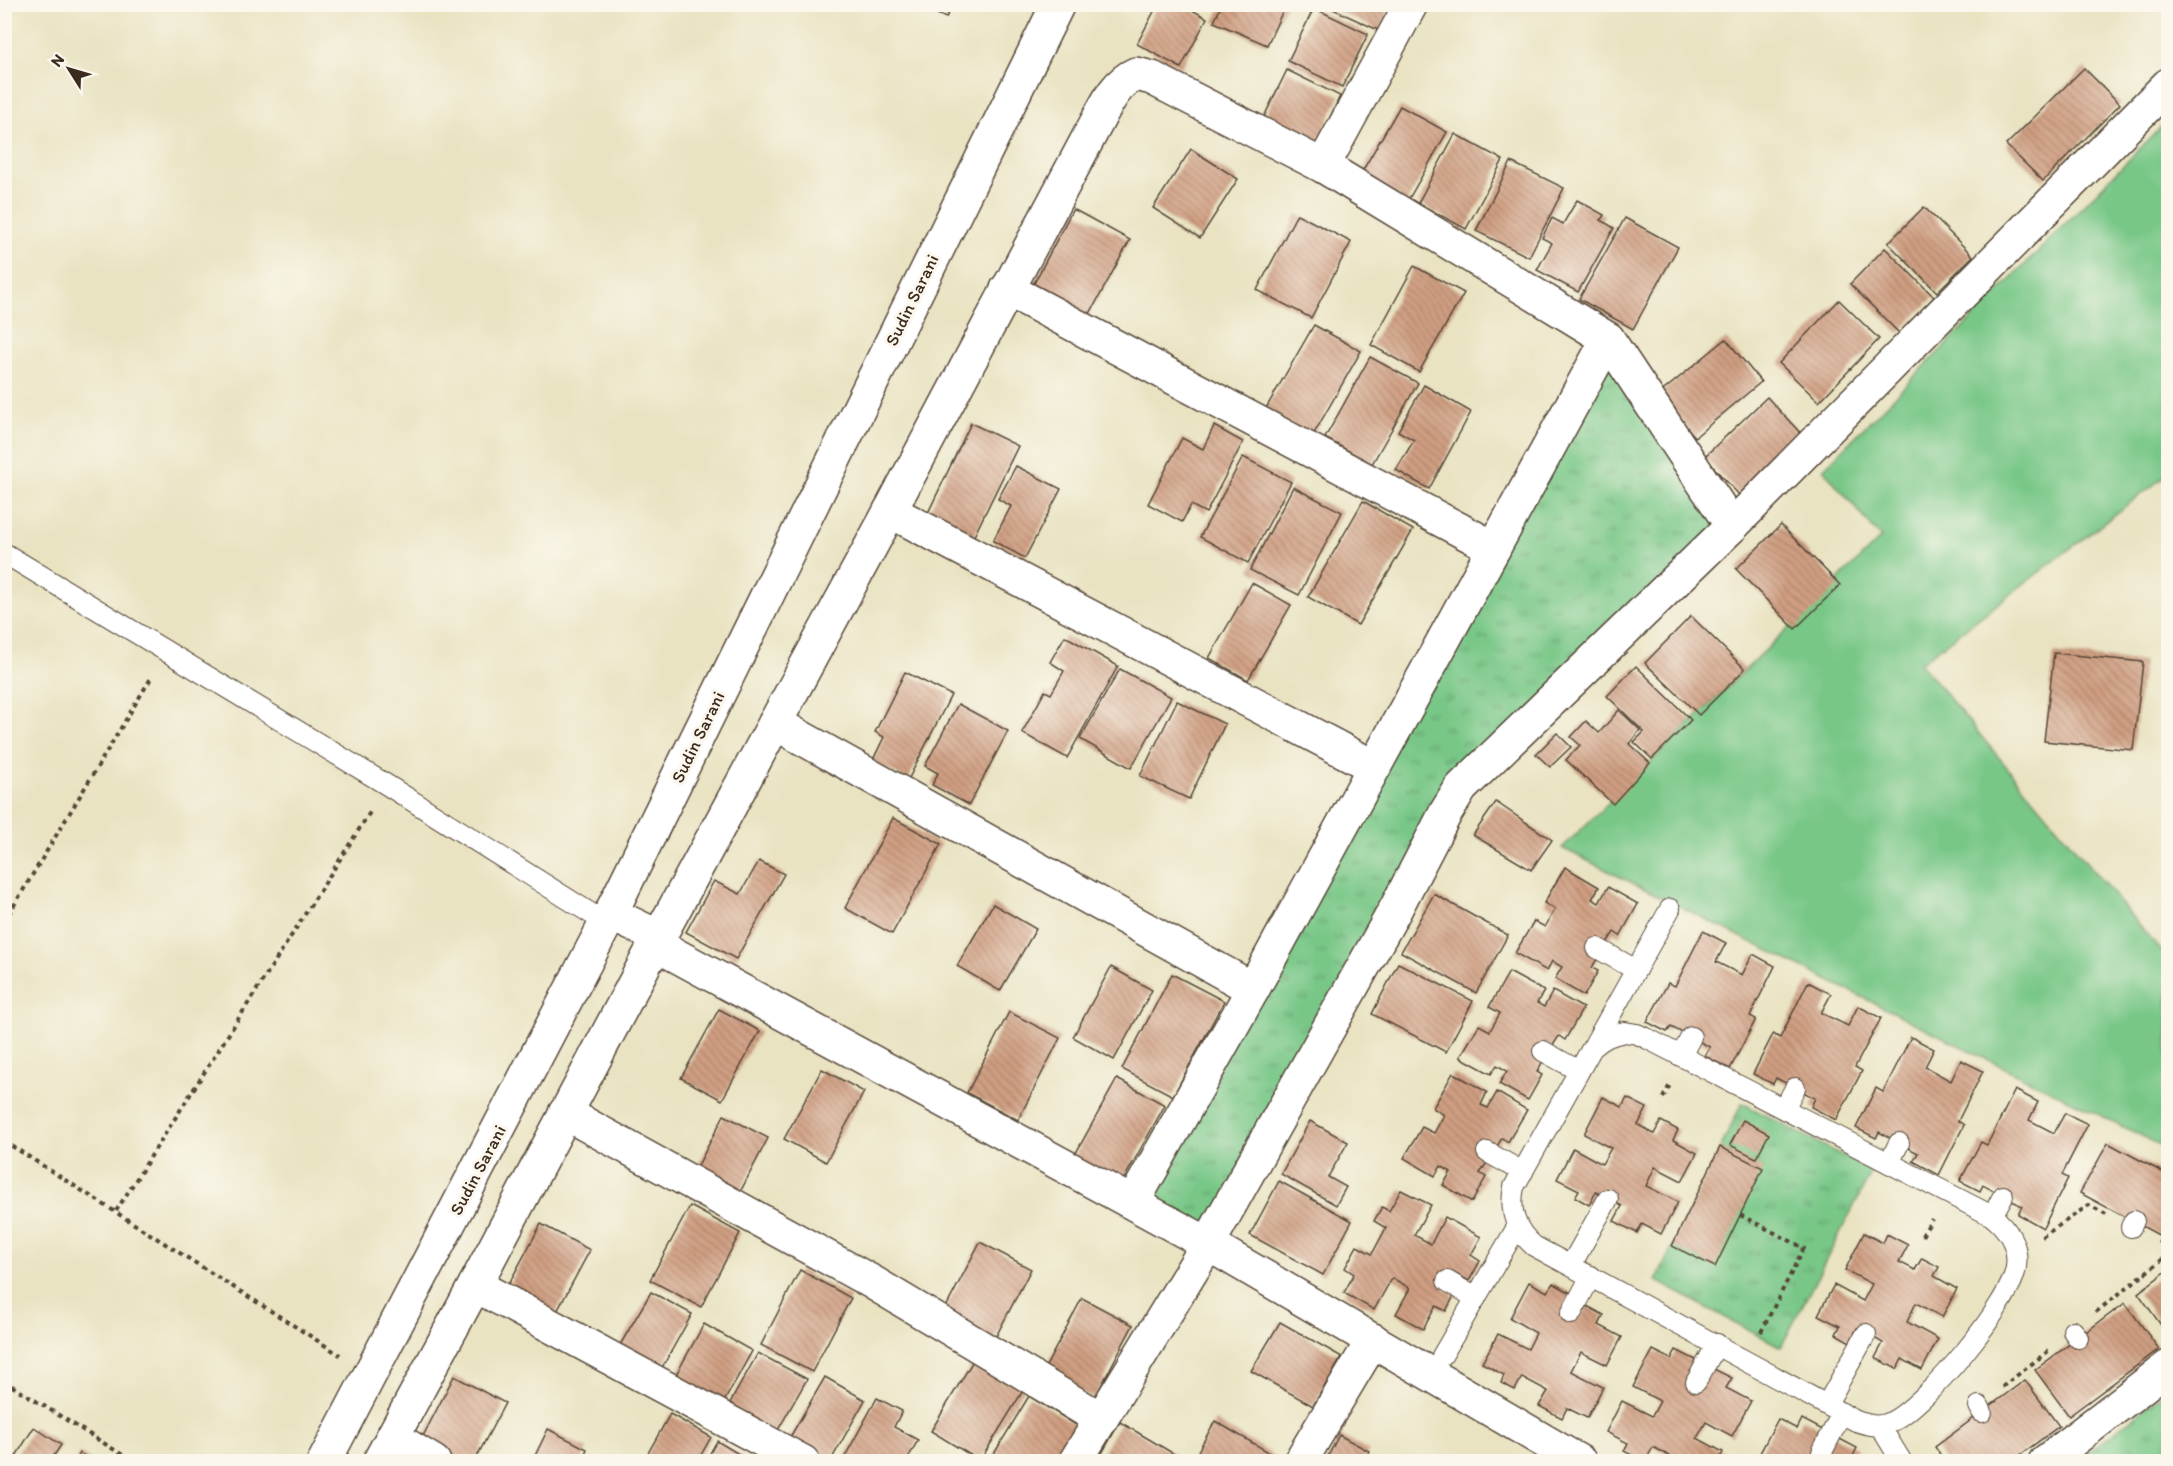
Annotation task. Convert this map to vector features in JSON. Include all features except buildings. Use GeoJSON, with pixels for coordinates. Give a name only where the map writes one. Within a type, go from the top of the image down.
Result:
{"type":"FeatureCollection","features":[{"type":"Feature","properties":{"kind":"street","name":"Sudin Sarani"},"geometry":{"type":"LineString","coordinates":[[324,1461],[609,919],[1058,4]]}},
{"type":"Feature","properties":{"kind":"street"},"geometry":{"type":"LineString","coordinates":[[1323,166],[1411,4]]}},
{"type":"Feature","properties":{"kind":"street"},"geometry":{"type":"LineString","coordinates":[[434,1461],[386,1449],[1111,96],[1125,79],[1136,74],[1152,78],[1323,166],[1608,339],[1732,526]]}},
{"type":"Feature","properties":{"kind":"street"},"geometry":{"type":"LineString","coordinates":[[1075,1461],[1208,1244],[1395,910],[1444,814],[1461,788],[1732,526],[2169,85]]}},
{"type":"Feature","properties":{"kind":"street"},"geometry":{"type":"LineString","coordinates":[[1007,289],[1494,548]]}},
{"type":"Feature","properties":{"kind":"street"},"geometry":{"type":"LineString","coordinates":[[1133,1202],[1253,989],[1608,339]]}},
{"type":"Feature","properties":{"kind":"street"},"geometry":{"type":"LineString","coordinates":[[890,511],[1374,767]]}},
{"type":"Feature","properties":{"kind":"street"},"geometry":{"type":"LineString","coordinates":[[775,723],[1253,989]]}},
{"type":"Feature","properties":{"kind":"street"},"geometry":{"type":"LineString","coordinates":[[609,919],[657,940],[1133,1202],[1580,1461]]}},
{"type":"Feature","properties":{"kind":"street"},"geometry":{"type":"LineString","coordinates":[[565,1113],[872,1282],[1101,1419]]}},
{"type":"Feature","properties":{"kind":"street"},"geometry":{"type":"LineString","coordinates":[[475,1285],[803,1461]]}},
{"type":"Feature","properties":{"kind":"street"},"geometry":{"type":"LineString","coordinates":[[1300,1461],[1373,1340]]}},
{"type":"Feature","properties":{"kind":"street"},"geometry":{"type":"LineString","coordinates":[[2045,1461],[2169,1367]]}},
{"type":"Feature","properties":{"kind":"lane"},"geometry":{"type":"LineString","coordinates":[[4,553],[609,919]]}},
{"type":"Feature","properties":{"kind":"lane"},"geometry":{"type":"LineString","coordinates":[[1592,1048],[1613,1034],[1625,1032],[1637,1034],[1992,1216],[2008,1233],[2016,1255],[2014,1277],[1993,1315],[1967,1351],[1937,1384],[1903,1414],[1892,1422],[1880,1426],[1868,1425],[1834,1409],[1534,1245],[1517,1227],[1513,1214],[1514,1187],[1523,1172],[1579,1071],[1670,909]]}},
{"type":"Feature","properties":{"kind":"lane"},"geometry":{"type":"LineString","coordinates":[[1597,948],[1636,970]]}},
{"type":"Feature","properties":{"kind":"lane"},"geometry":{"type":"LineString","coordinates":[[1681,1056],[1690,1037]]}},
{"type":"Feature","properties":{"kind":"lane"},"geometry":{"type":"LineString","coordinates":[[1543,1051],[1579,1071]]}},
{"type":"Feature","properties":{"kind":"lane"},"geometry":{"type":"LineString","coordinates":[[1784,1109],[1795,1088]]}},
{"type":"Feature","properties":{"kind":"lane"},"geometry":{"type":"LineString","coordinates":[[1889,1163],[1899,1143]]}},
{"type":"Feature","properties":{"kind":"lane"},"geometry":{"type":"LineString","coordinates":[[1487,1152],[1523,1172]]}},
{"type":"Feature","properties":{"kind":"lane"},"geometry":{"type":"LineString","coordinates":[[1992,1216],[2003,1196]]}},
{"type":"Feature","properties":{"kind":"lane"},"geometry":{"type":"LineString","coordinates":[[1571,1265],[1608,1199]]}},
{"type":"Feature","properties":{"kind":"lane"},"geometry":{"type":"LineString","coordinates":[[1442,1356],[1517,1227]]}},
{"type":"Feature","properties":{"kind":"lane"},"geometry":{"type":"LineString","coordinates":[[1571,1314],[1591,1276]]}},
{"type":"Feature","properties":{"kind":"lane"},"geometry":{"type":"LineString","coordinates":[[1447,1281],[1476,1298]]}},
{"type":"Feature","properties":{"kind":"lane"},"geometry":{"type":"LineString","coordinates":[[1822,1452],[1834,1409],[1866,1334]]}},
{"type":"Feature","properties":{"kind":"lane"},"geometry":{"type":"LineString","coordinates":[[1696,1382],[1717,1344]]}},
{"type":"Feature","properties":{"kind":"lane"},"geometry":{"type":"LineString","coordinates":[[1880,1426],[1902,1461]]}},
{"type":"Feature","properties":{"kind":"path"},"geometry":{"type":"LineString","coordinates":[[4,922],[167,651]]}},
{"type":"Feature","properties":{"kind":"path"},"geometry":{"type":"LineString","coordinates":[[116,1211],[387,785]]}},
{"type":"Feature","properties":{"kind":"path"},"geometry":{"type":"LineString","coordinates":[[4,1141],[371,1375]]}},
{"type":"Feature","properties":{"kind":"path"},"geometry":{"type":"LineString","coordinates":[[2016,1255],[2089,1205],[2133,1224],[2169,1246]]}},
{"type":"Feature","properties":{"kind":"path"},"geometry":{"type":"LineString","coordinates":[[1740,1215],[1804,1248],[1745,1360]]}},
{"type":"Feature","properties":{"kind":"path"},"geometry":{"type":"LineString","coordinates":[[4,1381],[134,1461]]}},
{"type":"Feature","properties":{"kind":"green space"},"geometry":{"type":"Polygon","coordinates":[[[2168,120],[2168,474],[1920,663],[2168,960],[2168,1149],[1562,848],[1881,538],[1823,469],[2168,120]]]}},
{"type":"Feature","properties":{"kind":"green space"},"geometry":{"type":"Polygon","coordinates":[[[1608,339],[1732,526],[1461,788],[1208,1244],[1133,1202],[1608,339]]]}},
{"type":"Feature","properties":{"kind":"green space"},"geometry":{"type":"Polygon","coordinates":[[[1742,1103],[1872,1171],[1781,1347],[1656,1281],[1742,1103]]]}},
{"type":"Feature","properties":{"kind":"green space"},"geometry":{"type":"Polygon","coordinates":[[[2168,1390],[2168,1461],[2077,1461],[2168,1390]]]}}]}
